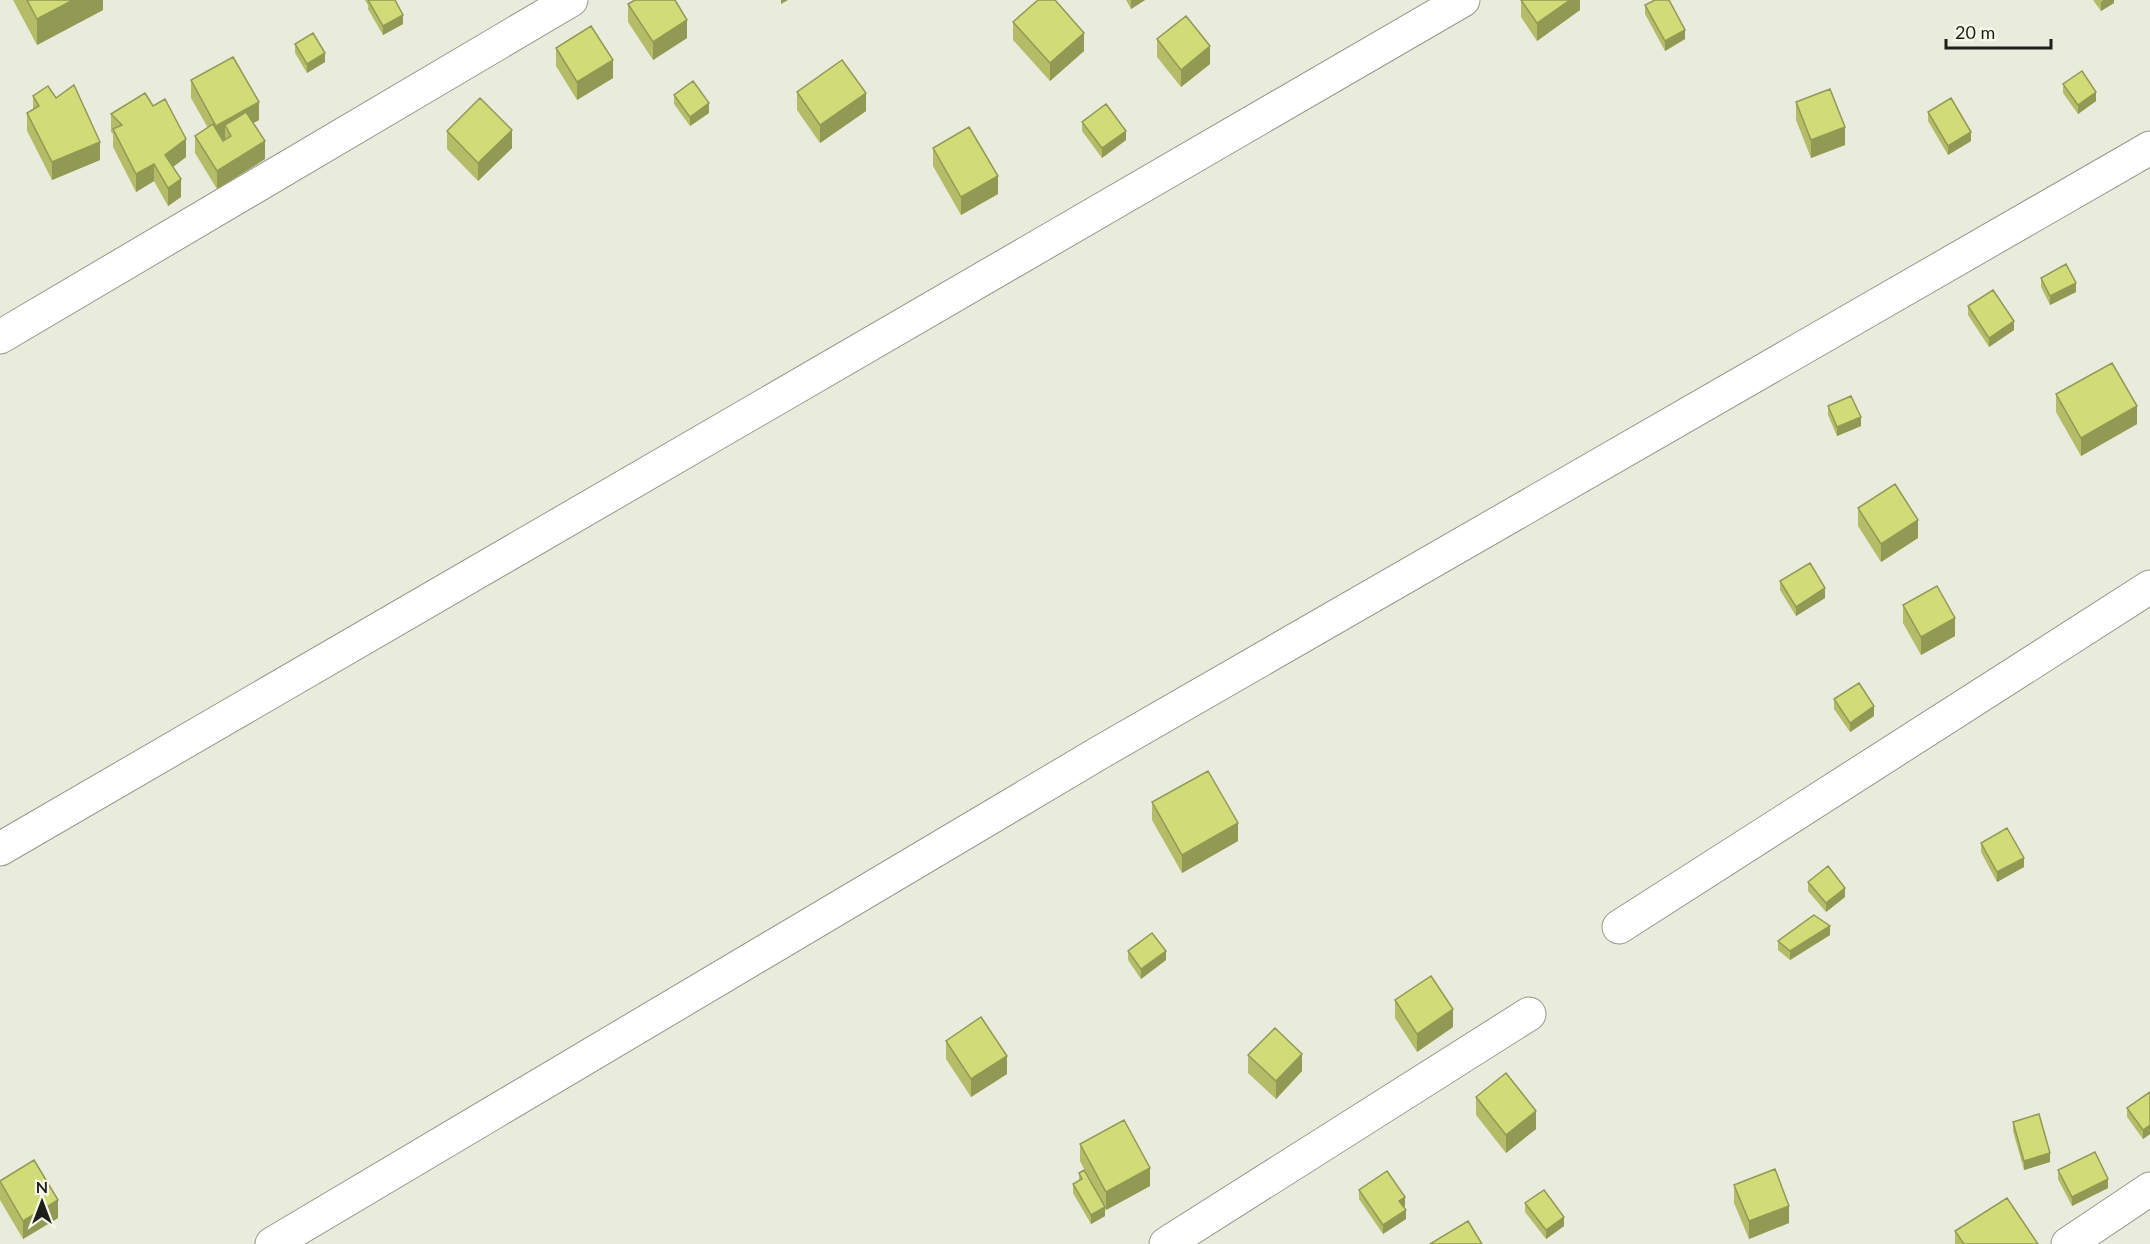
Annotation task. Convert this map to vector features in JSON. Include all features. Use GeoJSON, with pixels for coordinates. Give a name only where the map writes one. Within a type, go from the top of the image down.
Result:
{"type":"FeatureCollection","features":[{"type":"Feature","properties":{"kind":"street"},"geometry":{"type":"LineString","coordinates":[[0,337],[571,0]]}},
{"type":"Feature","properties":{"kind":"street"},"geometry":{"type":"LineString","coordinates":[[0,849],[1463,0]]}},
{"type":"Feature","properties":{"kind":"street"},"geometry":{"type":"LineString","coordinates":[[272,1244],[1099,753],[2150,148]]}},
{"type":"Feature","properties":{"kind":"street"},"geometry":{"type":"LineString","coordinates":[[1619,927],[2150,587]]}},
{"type":"Feature","properties":{"kind":"street"},"geometry":{"type":"LineString","coordinates":[[1166,1244],[1529,1014]]}},
{"type":"Feature","properties":{"kind":"street"},"geometry":{"type":"LineString","coordinates":[[2068,1244],[2150,1190]]}},
{"type":"Feature","properties":{"kind":"building"},"geometry":{"type":"Polygon","coordinates":[[[27,0],[73,0],[37,19],[27,0]]]}},
{"type":"Feature","properties":{"kind":"building"},"geometry":{"type":"Polygon","coordinates":[[[368,0],[395,0],[403,15],[383,26],[368,0]]]}},
{"type":"Feature","properties":{"kind":"building"},"geometry":{"type":"Polygon","coordinates":[[[635,0],[675,0],[687,20],[653,42],[628,4],[635,0]]]}},
{"type":"Feature","properties":{"kind":"building"},"geometry":{"type":"Polygon","coordinates":[[[1038,0],[1055,0],[1084,33],[1050,63],[1013,22],[1038,0]]]}},
{"type":"Feature","properties":{"kind":"building"},"geometry":{"type":"Polygon","coordinates":[[[1521,0],[1570,0],[1537,23],[1521,0]]]}},
{"type":"Feature","properties":{"kind":"building"},"geometry":{"type":"Polygon","coordinates":[[[1655,0],[1669,0],[1685,30],[1665,41],[1645,5],[1655,0]]]}},
{"type":"Feature","properties":{"kind":"building"},"geometry":{"type":"Polygon","coordinates":[[[1186,16],[1210,46],[1181,70],[1157,39],[1186,16]]]}},
{"type":"Feature","properties":{"kind":"building"},"geometry":{"type":"Polygon","coordinates":[[[591,26],[613,60],[577,82],[556,48],[591,26]]]}},
{"type":"Feature","properties":{"kind":"building"},"geometry":{"type":"Polygon","coordinates":[[[313,33],[325,53],[307,64],[295,44],[313,33]]]}},
{"type":"Feature","properties":{"kind":"building"},"geometry":{"type":"Polygon","coordinates":[[[233,57],[259,102],[216,126],[191,80],[233,57]]]}},
{"type":"Feature","properties":{"kind":"building"},"geometry":{"type":"Polygon","coordinates":[[[842,60],[866,93],[820,125],[797,92],[842,60]]]}},
{"type":"Feature","properties":{"kind":"building"},"geometry":{"type":"Polygon","coordinates":[[[2082,71],[2096,92],[2078,105],[2063,84],[2082,71]]]}},
{"type":"Feature","properties":{"kind":"building"},"geometry":{"type":"Polygon","coordinates":[[[693,81],[709,103],[690,117],[674,95],[693,81]]]}},
{"type":"Feature","properties":{"kind":"building"},"geometry":{"type":"Polygon","coordinates":[[[74,85],[100,142],[52,162],[27,113],[39,106],[33,96],[48,86],[56,98],[74,85]]]}},
{"type":"Feature","properties":{"kind":"building"},"geometry":{"type":"Polygon","coordinates":[[[1830,89],[1845,127],[1811,140],[1796,102],[1830,89]]]}},
{"type":"Feature","properties":{"kind":"building"},"geometry":{"type":"Polygon","coordinates":[[[145,93],[153,106],[165,99],[186,139],[165,155],[181,179],[168,188],[154,164],[136,174],[113,129],[122,125],[111,114],[145,93]]]}},
{"type":"Feature","properties":{"kind":"building"},"geometry":{"type":"Polygon","coordinates":[[[480,98],[512,130],[478,163],[447,131],[480,98]]]}},
{"type":"Feature","properties":{"kind":"building"},"geometry":{"type":"Polygon","coordinates":[[[1951,98],[1971,132],[1948,146],[1928,112],[1951,98]]]}},
{"type":"Feature","properties":{"kind":"building"},"geometry":{"type":"Polygon","coordinates":[[[1106,104],[1126,131],[1102,148],[1082,122],[1106,104]]]}},
{"type":"Feature","properties":{"kind":"building"},"geometry":{"type":"Polygon","coordinates":[[[246,112],[265,141],[217,171],[195,136],[213,124],[223,141],[231,136],[225,125],[246,112]]]}},
{"type":"Feature","properties":{"kind":"building"},"geometry":{"type":"Polygon","coordinates":[[[969,127],[998,176],[961,197],[933,148],[969,127]]]}},
{"type":"Feature","properties":{"kind":"building"},"geometry":{"type":"Polygon","coordinates":[[[2066,264],[2076,283],[2050,296],[2041,278],[2066,264]]]}},
{"type":"Feature","properties":{"kind":"building"},"geometry":{"type":"Polygon","coordinates":[[[1993,290],[2014,321],[1989,338],[1968,306],[1993,290]]]}},
{"type":"Feature","properties":{"kind":"building"},"geometry":{"type":"Polygon","coordinates":[[[2112,363],[2137,406],[2081,438],[2056,394],[2112,363]]]}},
{"type":"Feature","properties":{"kind":"building"},"geometry":{"type":"Polygon","coordinates":[[[1851,396],[1861,417],[1837,427],[1828,406],[1851,396]]]}},
{"type":"Feature","properties":{"kind":"building"},"geometry":{"type":"Polygon","coordinates":[[[1895,484],[1918,520],[1881,544],[1858,508],[1895,484]]]}},
{"type":"Feature","properties":{"kind":"building"},"geometry":{"type":"Polygon","coordinates":[[[1810,563],[1825,588],[1796,607],[1780,581],[1810,563]]]}},
{"type":"Feature","properties":{"kind":"building"},"geometry":{"type":"Polygon","coordinates":[[[1937,586],[1955,618],[1921,637],[1903,605],[1937,586]]]}},
{"type":"Feature","properties":{"kind":"building"},"geometry":{"type":"Polygon","coordinates":[[[1859,683],[1874,706],[1850,723],[1834,699],[1859,683]]]}},
{"type":"Feature","properties":{"kind":"building"},"geometry":{"type":"Polygon","coordinates":[[[1208,771],[1238,823],[1182,855],[1152,802],[1208,771]]]}},
{"type":"Feature","properties":{"kind":"building"},"geometry":{"type":"Polygon","coordinates":[[[2007,828],[2024,858],[1997,872],[1981,843],[2007,828]]]}},
{"type":"Feature","properties":{"kind":"building"},"geometry":{"type":"Polygon","coordinates":[[[1828,866],[1845,888],[1826,903],[1808,882],[1828,866]]]}},
{"type":"Feature","properties":{"kind":"building"},"geometry":{"type":"Polygon","coordinates":[[[1814,915],[1830,926],[1790,951],[1778,941],[1814,915]]]}},
{"type":"Feature","properties":{"kind":"building"},"geometry":{"type":"Polygon","coordinates":[[[1152,933],[1166,951],[1141,969],[1128,951],[1152,933]]]}},
{"type":"Feature","properties":{"kind":"building"},"geometry":{"type":"Polygon","coordinates":[[[1431,976],[1453,1009],[1417,1034],[1395,1000],[1431,976]]]}},
{"type":"Feature","properties":{"kind":"building"},"geometry":{"type":"Polygon","coordinates":[[[981,1017],[1007,1056],[971,1079],[946,1041],[981,1017]]]}},
{"type":"Feature","properties":{"kind":"building"},"geometry":{"type":"Polygon","coordinates":[[[1275,1028],[1302,1054],[1276,1081],[1248,1055],[1275,1028]]]}},
{"type":"Feature","properties":{"kind":"building"},"geometry":{"type":"Polygon","coordinates":[[[1506,1073],[1536,1111],[1506,1135],[1476,1097],[1506,1073]]]}},
{"type":"Feature","properties":{"kind":"building"},"geometry":{"type":"Polygon","coordinates":[[[2150,1092],[2150,1125],[2143,1130],[2127,1108],[2150,1092]]]}},
{"type":"Feature","properties":{"kind":"building"},"geometry":{"type":"Polygon","coordinates":[[[2039,1114],[2050,1153],[2024,1161],[2013,1122],[2039,1114]]]}},
{"type":"Feature","properties":{"kind":"building"},"geometry":{"type":"Polygon","coordinates":[[[1124,1120],[1150,1168],[1106,1192],[1080,1144],[1124,1120]]]}},
{"type":"Feature","properties":{"kind":"building"},"geometry":{"type":"Polygon","coordinates":[[[2095,1152],[2108,1179],[2072,1197],[2058,1170],[2095,1152]]]}},
{"type":"Feature","properties":{"kind":"building"},"geometry":{"type":"Polygon","coordinates":[[[34,1160],[58,1200],[23,1221],[0,1181],[34,1160]]]}},
{"type":"Feature","properties":{"kind":"building"},"geometry":{"type":"Polygon","coordinates":[[[1775,1169],[1789,1206],[1749,1221],[1734,1185],[1775,1169]]]}},
{"type":"Feature","properties":{"kind":"building"},"geometry":{"type":"Polygon","coordinates":[[[1084,1170],[1105,1207],[1091,1215],[1073,1184],[1082,1179],[1079,1173],[1084,1170]]]}},
{"type":"Feature","properties":{"kind":"building"},"geometry":{"type":"Polygon","coordinates":[[[1387,1171],[1405,1197],[1399,1201],[1406,1210],[1383,1225],[1359,1190],[1387,1171]]]}},
{"type":"Feature","properties":{"kind":"building"},"geometry":{"type":"Polygon","coordinates":[[[1544,1190],[1564,1217],[1546,1230],[1525,1203],[1544,1190]]]}},
{"type":"Feature","properties":{"kind":"building"},"geometry":{"type":"Polygon","coordinates":[[[2007,1198],[2038,1244],[1964,1244],[1955,1231],[2007,1198]]]}},
{"type":"Feature","properties":{"kind":"building"},"geometry":{"type":"Polygon","coordinates":[[[1468,1221],[1482,1244],[1430,1244],[1468,1221]]]}}]}
